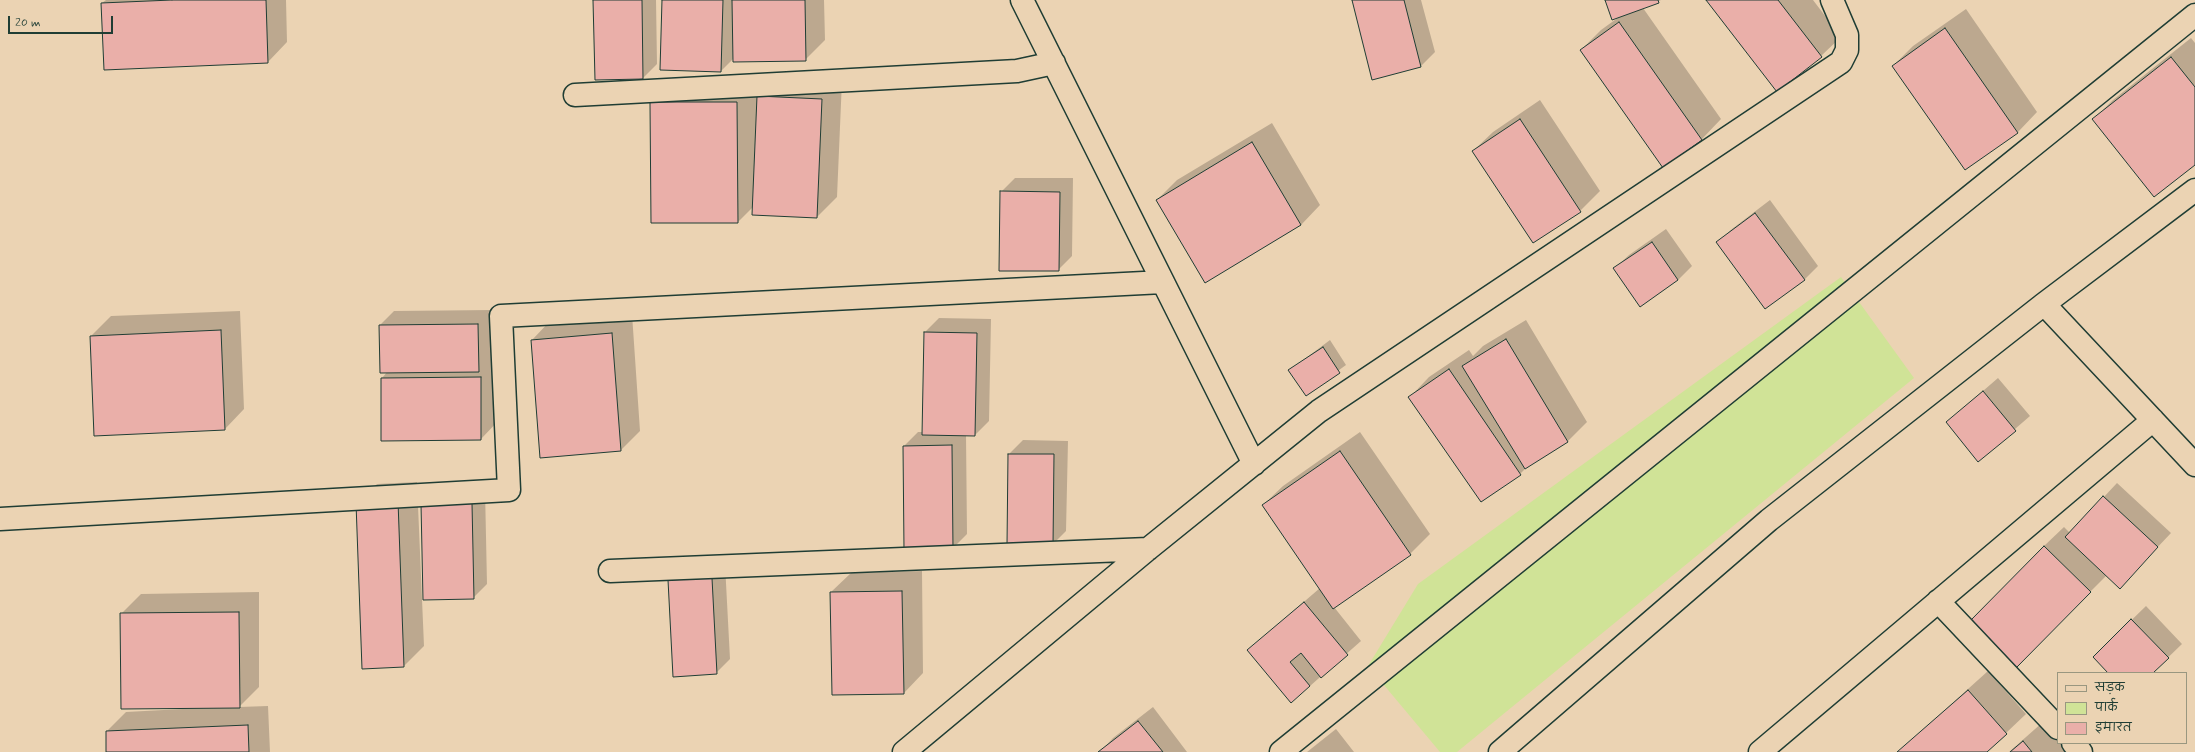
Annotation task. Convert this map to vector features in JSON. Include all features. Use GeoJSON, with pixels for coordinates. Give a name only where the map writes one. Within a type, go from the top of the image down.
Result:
{"type":"FeatureCollection","features":[{"type":"Feature","properties":{"kind":"street"},"geometry":{"type":"LineString","coordinates":[[1022,0],[1254,464]]}},
{"type":"Feature","properties":{"kind":"street"},"geometry":{"type":"LineString","coordinates":[[904,752],[1148,549],[1319,411],[1841,62],[1847,50],[1848,35],[1832,0]]}},
{"type":"Feature","properties":{"kind":"street"},"geometry":{"type":"LineString","coordinates":[[1280,752],[2195,15]]}},
{"type":"Feature","properties":{"kind":"street"},"geometry":{"type":"LineString","coordinates":[[575,95],[1017,71],[1054,63]]}},
{"type":"Feature","properties":{"kind":"street"},"geometry":{"type":"LineString","coordinates":[[1500,752],[1769,520],[2044,304],[2195,190]]}},
{"type":"Feature","properties":{"kind":"street"},"geometry":{"type":"LineString","coordinates":[[0,519],[509,490],[501,316],[1163,282]]}},
{"type":"Feature","properties":{"kind":"street"},"geometry":{"type":"LineString","coordinates":[[2044,304],[2195,465]]}},
{"type":"Feature","properties":{"kind":"street"},"geometry":{"type":"LineString","coordinates":[[1760,752],[2153,420]]}},
{"type":"Feature","properties":{"kind":"street"},"geometry":{"type":"LineString","coordinates":[[610,571],[1148,549]]}},
{"type":"Feature","properties":{"kind":"street"},"geometry":{"type":"LineString","coordinates":[[1938,601],[2057,727]]}},
{"type":"Feature","properties":{"kind":"street"},"geometry":{"type":"LineString","coordinates":[[2073,744],[2081,752]]}},
{"type":"Feature","properties":{"kind":"green space"},"geometry":{"type":"Polygon","coordinates":[[[1841,277],[1914,378],[1457,752],[1440,752],[1368,666],[1418,584],[1841,277]]]}},
{"type":"Feature","properties":{"kind":"building"},"geometry":{"type":"Polygon","coordinates":[[[172,0],[266,0],[268,63],[104,70],[101,3],[172,0]]]}},
{"type":"Feature","properties":{"kind":"building"},"geometry":{"type":"Polygon","coordinates":[[[593,0],[642,0],[643,79],[595,80],[593,0]]]}},
{"type":"Feature","properties":{"kind":"building"},"geometry":{"type":"Polygon","coordinates":[[[662,0],[723,0],[721,72],[660,70],[662,0]]]}},
{"type":"Feature","properties":{"kind":"building"},"geometry":{"type":"Polygon","coordinates":[[[732,0],[805,0],[806,61],[733,62],[732,0]]]}},
{"type":"Feature","properties":{"kind":"building"},"geometry":{"type":"Polygon","coordinates":[[[1352,0],[1404,0],[1421,67],[1372,80],[1352,0]]]}},
{"type":"Feature","properties":{"kind":"building"},"geometry":{"type":"Polygon","coordinates":[[[1605,0],[1658,0],[1659,3],[1612,20],[1605,0]]]}},
{"type":"Feature","properties":{"kind":"building"},"geometry":{"type":"Polygon","coordinates":[[[1706,0],[1778,0],[1822,57],[1777,92],[1706,0]]]}},
{"type":"Feature","properties":{"kind":"building"},"geometry":{"type":"Polygon","coordinates":[[[1619,22],[1702,140],[1663,168],[1580,50],[1619,22]]]}},
{"type":"Feature","properties":{"kind":"building"},"geometry":{"type":"Polygon","coordinates":[[[1945,28],[2018,133],[1965,170],[1892,66],[1945,28]]]}},
{"type":"Feature","properties":{"kind":"building"},"geometry":{"type":"Polygon","coordinates":[[[2171,57],[2195,87],[2195,165],[2154,197],[2092,119],[2171,57]]]}},
{"type":"Feature","properties":{"kind":"building"},"geometry":{"type":"Polygon","coordinates":[[[757,96],[822,99],[817,218],[752,215],[757,96]]]}},
{"type":"Feature","properties":{"kind":"building"},"geometry":{"type":"Polygon","coordinates":[[[650,102],[737,102],[738,223],[651,223],[650,102]]]}},
{"type":"Feature","properties":{"kind":"building"},"geometry":{"type":"Polygon","coordinates":[[[1520,119],[1581,212],[1533,243],[1472,151],[1520,119]]]}},
{"type":"Feature","properties":{"kind":"building"},"geometry":{"type":"Polygon","coordinates":[[[1252,142],[1301,225],[1205,283],[1156,200],[1252,142]]]}},
{"type":"Feature","properties":{"kind":"building"},"geometry":{"type":"Polygon","coordinates":[[[1000,191],[1060,192],[1059,271],[999,271],[1000,191]]]}},
{"type":"Feature","properties":{"kind":"building"},"geometry":{"type":"Polygon","coordinates":[[[1755,213],[1805,280],[1765,309],[1716,242],[1755,213]]]}},
{"type":"Feature","properties":{"kind":"building"},"geometry":{"type":"Polygon","coordinates":[[[1652,242],[1678,280],[1640,307],[1613,268],[1652,242]]]}},
{"type":"Feature","properties":{"kind":"building"},"geometry":{"type":"Polygon","coordinates":[[[478,324],[479,372],[380,373],[379,325],[478,324]]]}},
{"type":"Feature","properties":{"kind":"building"},"geometry":{"type":"Polygon","coordinates":[[[221,330],[225,430],[94,436],[90,336],[221,330]]]}},
{"type":"Feature","properties":{"kind":"building"},"geometry":{"type":"Polygon","coordinates":[[[924,332],[977,333],[975,436],[922,435],[924,332]]]}},
{"type":"Feature","properties":{"kind":"building"},"geometry":{"type":"Polygon","coordinates":[[[612,333],[621,451],[540,458],[531,340],[612,333]]]}},
{"type":"Feature","properties":{"kind":"building"},"geometry":{"type":"Polygon","coordinates":[[[1506,339],[1568,442],[1525,469],[1462,366],[1506,339]]]}},
{"type":"Feature","properties":{"kind":"building"},"geometry":{"type":"Polygon","coordinates":[[[1323,347],[1340,373],[1306,396],[1288,370],[1323,347]]]}},
{"type":"Feature","properties":{"kind":"building"},"geometry":{"type":"Polygon","coordinates":[[[1449,369],[1521,475],[1481,502],[1408,397],[1449,369]]]}},
{"type":"Feature","properties":{"kind":"building"},"geometry":{"type":"Polygon","coordinates":[[[481,377],[481,440],[381,441],[381,378],[481,377]]]}},
{"type":"Feature","properties":{"kind":"building"},"geometry":{"type":"Polygon","coordinates":[[[1983,391],[2016,431],[1978,462],[1946,422],[1983,391]]]}},
{"type":"Feature","properties":{"kind":"building"},"geometry":{"type":"Polygon","coordinates":[[[952,445],[953,549],[904,550],[903,446],[952,445]]]}},
{"type":"Feature","properties":{"kind":"building"},"geometry":{"type":"Polygon","coordinates":[[[1340,451],[1411,555],[1333,609],[1262,505],[1340,451]]]}},
{"type":"Feature","properties":{"kind":"building"},"geometry":{"type":"Polygon","coordinates":[[[1008,454],[1054,454],[1053,546],[1007,545],[1008,454]]]}},
{"type":"Feature","properties":{"kind":"building"},"geometry":{"type":"Polygon","coordinates":[[[2103,496],[2158,547],[2120,589],[2065,537],[2103,496]]]}},
{"type":"Feature","properties":{"kind":"building"},"geometry":{"type":"Polygon","coordinates":[[[398,501],[404,667],[362,669],[356,503],[398,501]]]}},
{"type":"Feature","properties":{"kind":"building"},"geometry":{"type":"Polygon","coordinates":[[[472,503],[474,599],[423,600],[421,504],[472,503]]]}},
{"type":"Feature","properties":{"kind":"building"},"geometry":{"type":"Polygon","coordinates":[[[2044,546],[2091,592],[2016,668],[1969,622],[2044,546]]]}},
{"type":"Feature","properties":{"kind":"building"},"geometry":{"type":"Polygon","coordinates":[[[712,578],[717,674],[673,677],[668,580],[712,578]]]}},
{"type":"Feature","properties":{"kind":"building"},"geometry":{"type":"Polygon","coordinates":[[[902,591],[904,694],[832,695],[830,592],[902,591]]]}},
{"type":"Feature","properties":{"kind":"building"},"geometry":{"type":"Polygon","coordinates":[[[1304,602],[1348,655],[1321,678],[1301,653],[1290,662],[1310,686],[1291,703],[1247,650],[1304,602]]]}},
{"type":"Feature","properties":{"kind":"building"},"geometry":{"type":"Polygon","coordinates":[[[239,612],[240,708],[121,709],[120,613],[239,612]]]}},
{"type":"Feature","properties":{"kind":"building"},"geometry":{"type":"Polygon","coordinates":[[[2131,619],[2169,658],[2154,672],[2107,672],[2093,657],[2131,619]]]}},
{"type":"Feature","properties":{"kind":"building"},"geometry":{"type":"Polygon","coordinates":[[[1968,690],[2007,734],[1987,752],[1897,752],[1968,690]]]}},
{"type":"Feature","properties":{"kind":"building"},"geometry":{"type":"Polygon","coordinates":[[[1138,721],[1163,752],[1098,752],[1138,721]]]}},
{"type":"Feature","properties":{"kind":"building"},"geometry":{"type":"Polygon","coordinates":[[[248,725],[249,752],[106,752],[106,731],[248,725]]]}},
{"type":"Feature","properties":{"kind":"building"},"geometry":{"type":"Polygon","coordinates":[[[2023,741],[2032,752],[2010,752],[2023,741]]]}}]}
